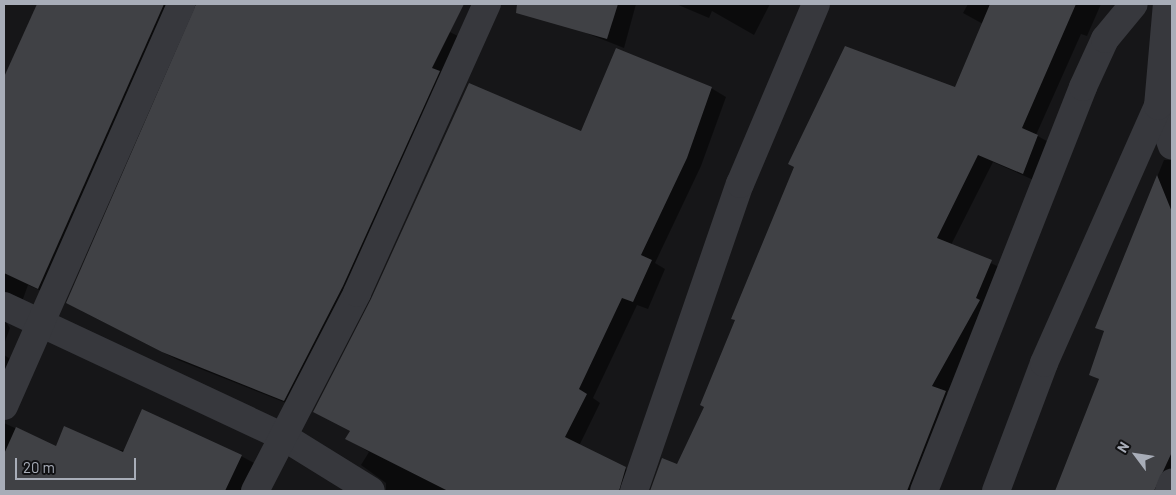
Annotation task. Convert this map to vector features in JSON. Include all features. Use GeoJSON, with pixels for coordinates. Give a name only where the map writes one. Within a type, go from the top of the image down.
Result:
{"type":"FeatureCollection","features":[{"type":"Feature","properties":{"kind":"street"},"geometry":{"type":"LineString","coordinates":[[4,406],[43,323],[181,4]]}},
{"type":"Feature","properties":{"kind":"street"},"geometry":{"type":"LineString","coordinates":[[255,491],[357,293],[487,4]]}},
{"type":"Feature","properties":{"kind":"street"},"geometry":{"type":"LineString","coordinates":[[634,491],[740,184],[816,4]]}},
{"type":"Feature","properties":{"kind":"street"},"geometry":{"type":"LineString","coordinates":[[924,491],[1083,87],[1105,39],[1134,4]]}},
{"type":"Feature","properties":{"kind":"street"},"geometry":{"type":"LineString","coordinates":[[996,491],[1044,363],[1158,106],[1167,4]]}},
{"type":"Feature","properties":{"kind":"street"},"geometry":{"type":"LineString","coordinates":[[1158,106],[1172,146]]}},
{"type":"Feature","properties":{"kind":"street"},"geometry":{"type":"LineString","coordinates":[[4,306],[284,437],[371,491]]}},
{"type":"Feature","properties":{"kind":"street"},"geometry":{"type":"LineString","coordinates":[[1169,491],[1172,483]]}},
{"type":"Feature","properties":{"kind":"building"},"geometry":{"type":"Polygon","coordinates":[[[37,4],[164,4],[38,289],[4,273],[4,77],[37,4]]]}},
{"type":"Feature","properties":{"kind":"building"},"geometry":{"type":"Polygon","coordinates":[[[196,4],[464,4],[432,68],[440,71],[343,286],[284,401],[162,352],[66,303],[196,4]]]}},
{"type":"Feature","properties":{"kind":"building"},"geometry":{"type":"Polygon","coordinates":[[[517,4],[618,4],[607,39],[516,13],[517,4]]]}},
{"type":"Feature","properties":{"kind":"building"},"geometry":{"type":"Polygon","coordinates":[[[990,4],[1076,4],[1022,128],[1038,135],[1023,174],[978,155],[937,238],[992,260],[976,298],[980,300],[932,386],[946,391],[907,491],[650,491],[662,458],[677,464],[704,407],[700,405],[735,320],[731,319],[794,167],[788,164],[845,46],[955,87],[990,4]]]}},
{"type":"Feature","properties":{"kind":"building"},"geometry":{"type":"Polygon","coordinates":[[[616,48],[712,87],[687,158],[641,255],[652,260],[633,302],[622,298],[579,389],[587,394],[565,437],[626,467],[619,491],[448,491],[345,439],[350,431],[313,412],[371,299],[469,83],[581,131],[616,48]]]}},
{"type":"Feature","properties":{"kind":"building"},"geometry":{"type":"Polygon","coordinates":[[[1157,175],[1172,212],[1172,452],[1154,491],[1055,491],[1099,379],[1089,375],[1104,331],[1095,328],[1157,175]]]}},
{"type":"Feature","properties":{"kind":"building"},"geometry":{"type":"Polygon","coordinates":[[[142,409],[242,455],[225,491],[4,491],[4,454],[16,427],[56,446],[64,426],[123,452],[142,409]]]}}]}
